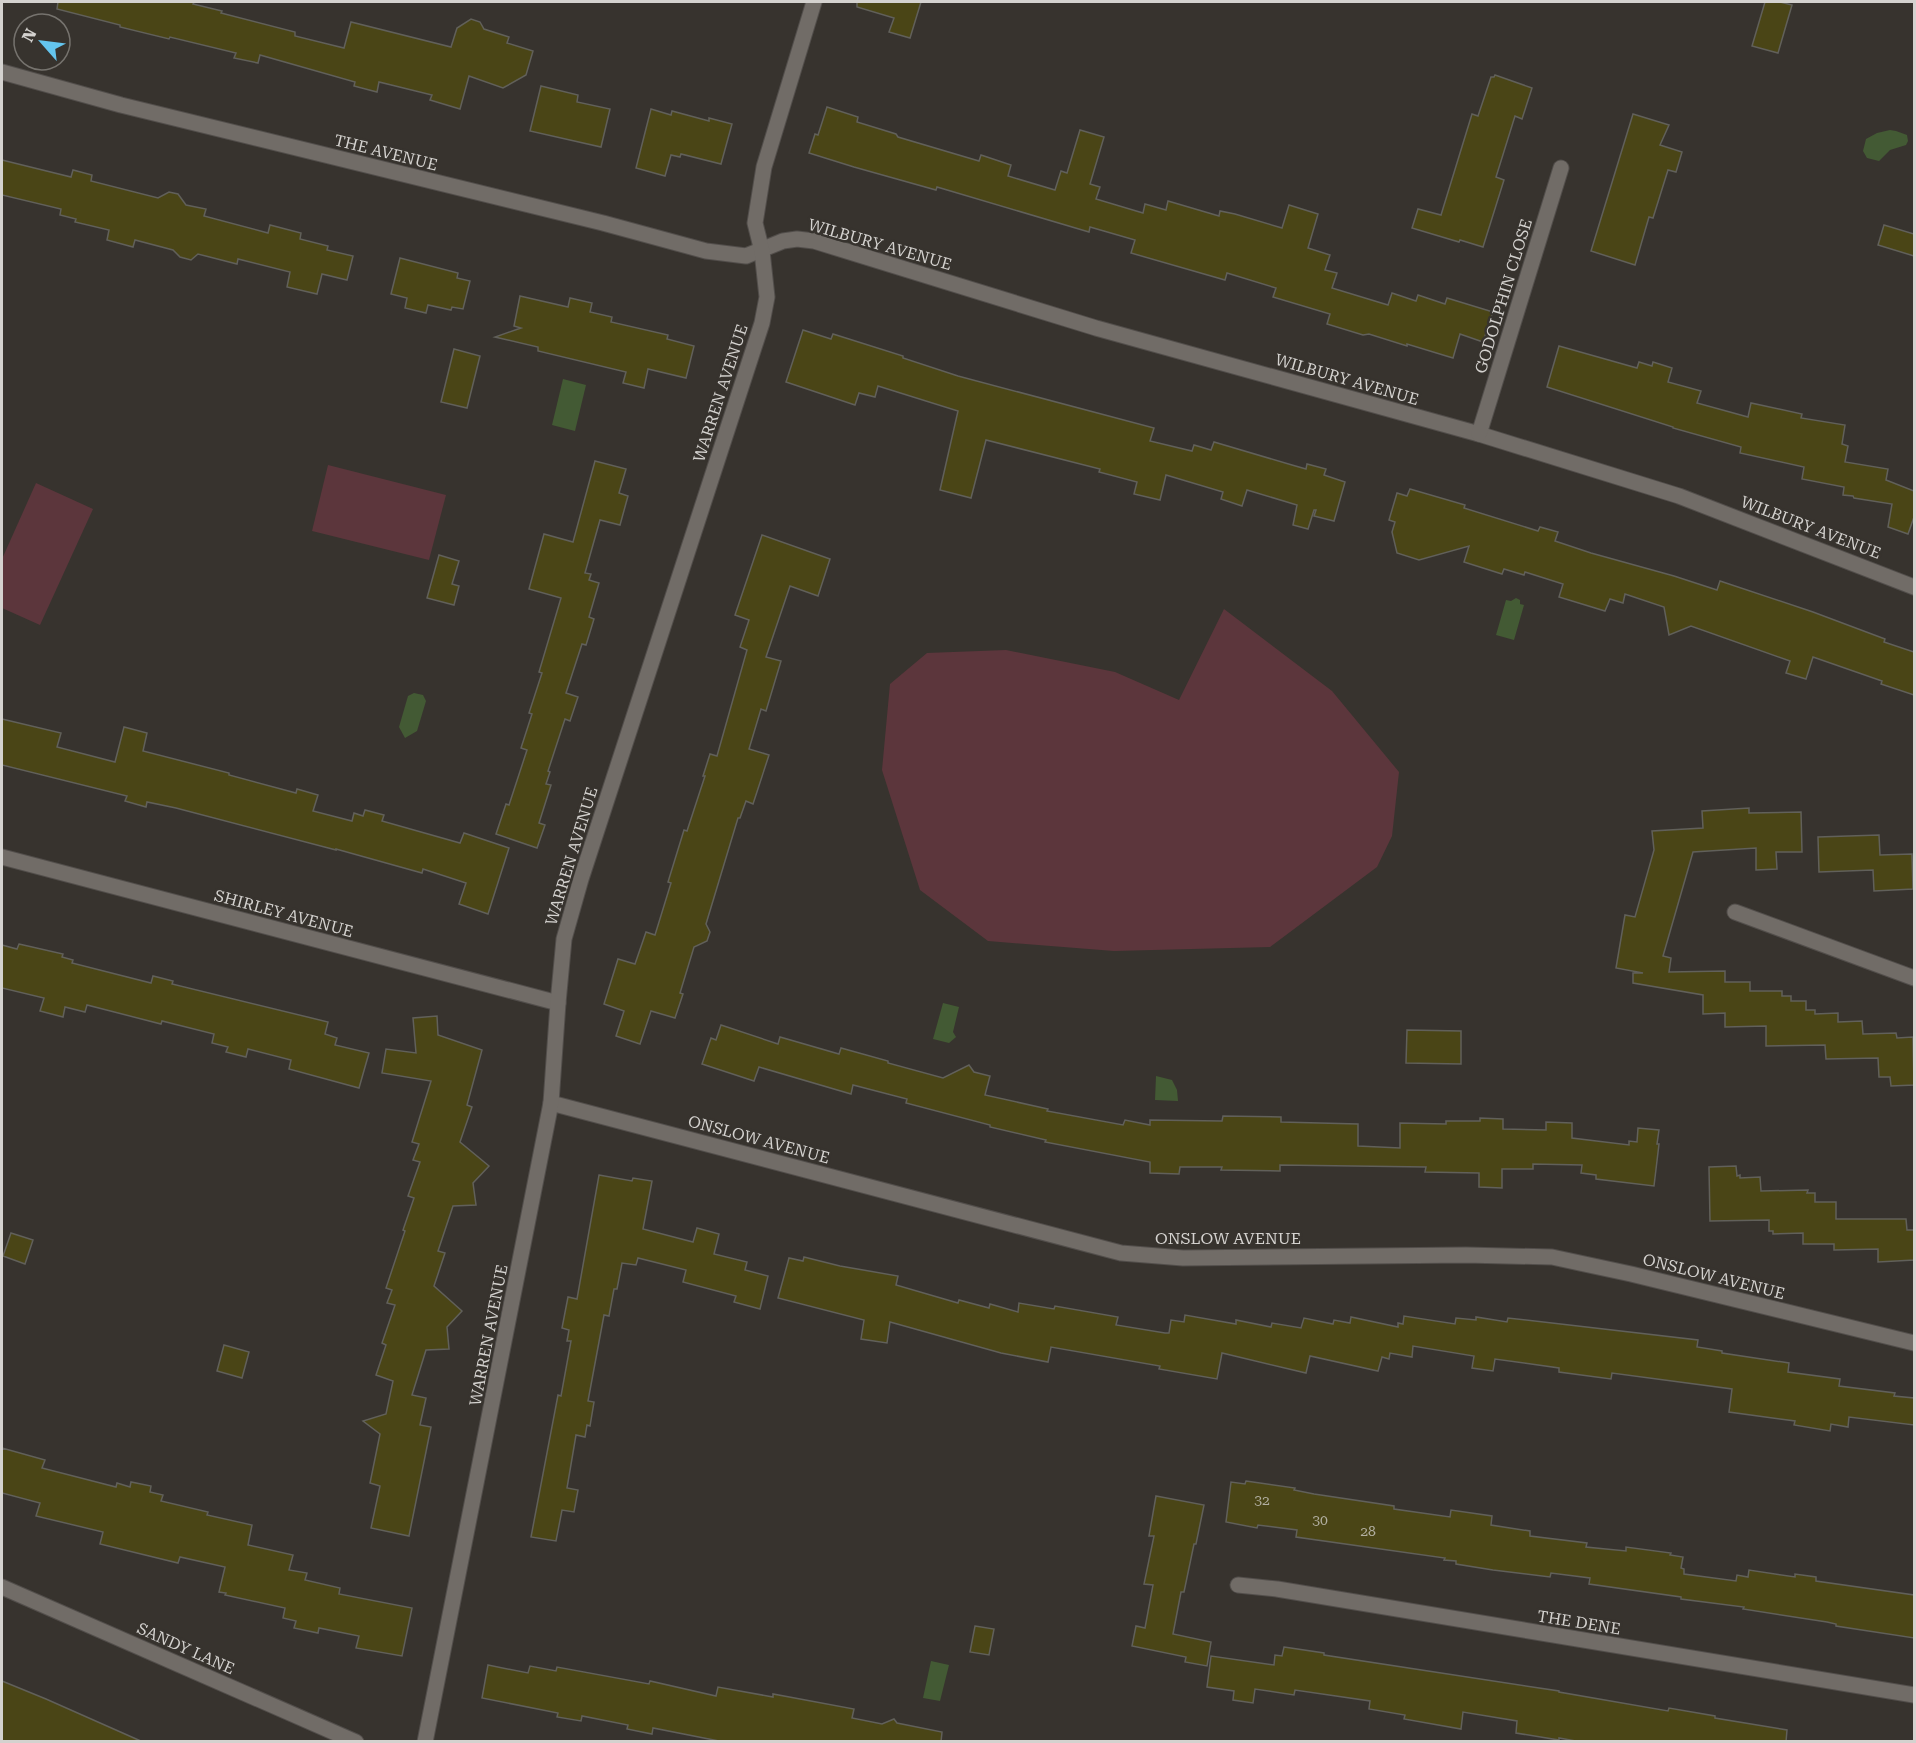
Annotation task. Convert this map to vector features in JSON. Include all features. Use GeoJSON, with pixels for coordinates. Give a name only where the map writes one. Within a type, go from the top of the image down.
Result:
{"type":"FeatureCollection","features":[{"type":"Feature","properties":{"kind":"street","name":"WARREN AVENUE"},"geometry":{"type":"LineString","coordinates":[[425,1742],[551,1103],[564,939],[580,879],[762,323],[767,297],[762,250],[755,223],[764,167],[814,2]]}},
{"type":"Feature","properties":{"kind":"street","name":"THE AVENUE"},"geometry":{"type":"LineString","coordinates":[[2,72],[121,105],[706,251],[746,256],[762,250]]}},
{"type":"Feature","properties":{"kind":"street","name":"GODOLPHIN CLOSE"},"geometry":{"type":"LineString","coordinates":[[1479,434],[1561,168]]}},
{"type":"Feature","properties":{"kind":"street","name":"WILBURY AVENUE"},"geometry":{"type":"LineString","coordinates":[[762,250],[783,241],[797,239],[814,241],[1096,328],[1479,434],[1679,496],[1914,586]]}},
{"type":"Feature","properties":{"kind":"street","name":"SHIRLEY AVENUE"},"geometry":{"type":"LineString","coordinates":[[2,857],[558,1003]]}},
{"type":"Feature","properties":{"kind":"street"},"geometry":{"type":"LineString","coordinates":[[1735,912],[1914,978]]}},
{"type":"Feature","properties":{"kind":"street","name":"ONSLOW AVENUE"},"geometry":{"type":"LineString","coordinates":[[551,1103],[1121,1253],[1183,1258],[1454,1255],[1552,1257],[1914,1343]]}},
{"type":"Feature","properties":{"kind":"street","name":"THE DENE"},"geometry":{"type":"LineString","coordinates":[[1238,1585],[1277,1589],[1914,1695]]}},
{"type":"Feature","properties":{"kind":"street","name":"SANDY LANE"},"geometry":{"type":"LineString","coordinates":[[2,1587],[356,1742]]}},
{"type":"Feature","properties":{"kind":"shaded area"},"geometry":{"type":"Polygon","coordinates":[[[1890,130],[1907,135],[1906,145],[1890,150],[1879,161],[1867,158],[1863,151],[1866,139],[1890,130]]]}},
{"type":"Feature","properties":{"kind":"shaded area"},"geometry":{"type":"Polygon","coordinates":[[[563,379],[586,385],[575,431],[552,425],[563,379]]]}},
{"type":"Feature","properties":{"kind":"shaded area"},"geometry":{"type":"Polygon","coordinates":[[[328,465],[446,495],[429,560],[312,531],[328,465]]]}},
{"type":"Feature","properties":{"kind":"shaded area"},"geometry":{"type":"Polygon","coordinates":[[[36,483],[93,509],[40,625],[2,608],[2,559],[36,483]]]}},
{"type":"Feature","properties":{"kind":"shaded area"},"geometry":{"type":"Polygon","coordinates":[[[1516,598],[1520,600],[1520,604],[1524,605],[1514,640],[1496,635],[1506,600],[1511,601],[1516,598]]]}},
{"type":"Feature","properties":{"kind":"shaded area"},"geometry":{"type":"Polygon","coordinates":[[[1224,609],[1332,691],[1399,772],[1392,836],[1377,867],[1270,947],[1114,951],[988,941],[920,890],[882,770],[890,684],[927,653],[1006,650],[1115,672],[1179,700],[1224,609]]]}},
{"type":"Feature","properties":{"kind":"shaded area"},"geometry":{"type":"Polygon","coordinates":[[[414,693],[423,695],[426,701],[417,731],[405,738],[399,727],[408,696],[414,693]]]}},
{"type":"Feature","properties":{"kind":"shaded area"},"geometry":{"type":"Polygon","coordinates":[[[943,1003],[959,1007],[953,1032],[956,1037],[949,1043],[933,1039],[943,1003]]]}},
{"type":"Feature","properties":{"kind":"shaded area"},"geometry":{"type":"Polygon","coordinates":[[[1156,1076],[1172,1080],[1177,1090],[1178,1101],[1155,1100],[1156,1076]]]}},
{"type":"Feature","properties":{"kind":"shaded area"},"geometry":{"type":"Polygon","coordinates":[[[931,1661],[949,1665],[940,1701],[923,1698],[931,1661]]]}},
{"type":"Feature","properties":{"kind":"building"},"geometry":{"type":"Polygon","coordinates":[[[58,2],[194,2],[193,4],[222,11],[221,13],[295,32],[295,36],[344,48],[351,22],[451,47],[457,28],[471,19],[480,22],[484,29],[509,37],[507,43],[533,51],[526,75],[503,88],[469,76],[460,109],[430,100],[432,95],[379,82],[377,92],[354,86],[355,82],[260,55],[258,63],[234,58],[236,53],[120,27],[120,25],[57,9],[58,2]]]}},
{"type":"Feature","properties":{"kind":"building"},"geometry":{"type":"Polygon","coordinates":[[[857,2],[921,2],[910,38],[889,32],[894,18],[857,7],[857,2]]]}},
{"type":"Feature","properties":{"kind":"building"},"geometry":{"type":"Polygon","coordinates":[[[1765,2],[1792,5],[1778,53],[1752,46],[1765,2]]]}},
{"type":"Feature","properties":{"kind":"building"},"geometry":{"type":"Polygon","coordinates":[[[1495,75],[1532,88],[1522,119],[1515,116],[1496,177],[1504,180],[1483,247],[1412,228],[1418,209],[1441,215],[1472,114],[1478,116],[1491,77],[1495,75]]]}},
{"type":"Feature","properties":{"kind":"building"},"geometry":{"type":"Polygon","coordinates":[[[541,86],[578,95],[577,102],[610,109],[601,147],[530,131],[541,86]]]}},
{"type":"Feature","properties":{"kind":"building"},"geometry":{"type":"Polygon","coordinates":[[[827,107],[858,117],[857,122],[896,134],[898,137],[979,161],[981,155],[1011,165],[1008,176],[1055,190],[1061,171],[1067,173],[1080,130],[1104,137],[1090,184],[1100,187],[1096,199],[1143,213],[1145,204],[1166,210],[1168,201],[1219,216],[1220,211],[1282,228],[1289,205],[1318,214],[1308,248],[1330,255],[1325,270],[1337,273],[1332,288],[1388,305],[1392,293],[1416,301],[1418,295],[1445,304],[1447,298],[1493,312],[1483,342],[1460,334],[1453,358],[1327,324],[1330,314],[1273,297],[1276,288],[1227,273],[1225,280],[1131,253],[1135,240],[1090,227],[1089,232],[937,187],[936,190],[809,153],[815,134],[818,135],[827,107]]]}},
{"type":"Feature","properties":{"kind":"building"},"geometry":{"type":"Polygon","coordinates":[[[651,109],[671,115],[672,111],[709,121],[709,118],[732,124],[721,164],[681,154],[680,157],[671,155],[665,176],[636,168],[651,109]]]}},
{"type":"Feature","properties":{"kind":"building"},"geometry":{"type":"Polygon","coordinates":[[[1633,114],[1669,125],[1660,145],[1682,152],[1676,172],[1668,170],[1653,218],[1649,217],[1635,265],[1591,251],[1633,114]]]}},
{"type":"Feature","properties":{"kind":"building"},"geometry":{"type":"Polygon","coordinates":[[[2,160],[71,177],[73,170],[92,175],[91,181],[158,198],[169,192],[178,194],[186,205],[206,209],[204,216],[268,233],[270,225],[301,233],[300,239],[328,246],[327,250],[353,256],[347,280],[322,274],[317,294],[287,287],[290,272],[238,259],[237,264],[198,254],[191,260],[180,257],[173,250],[135,240],[133,247],[107,240],[109,230],[75,222],[76,219],[60,215],[61,209],[2,195],[2,160]]]}},
{"type":"Feature","properties":{"kind":"building"},"geometry":{"type":"Polygon","coordinates":[[[1884,225],[1914,234],[1914,256],[1878,245],[1884,225]]]}},
{"type":"Feature","properties":{"kind":"building"},"geometry":{"type":"Polygon","coordinates":[[[400,258],[458,273],[457,278],[470,281],[463,309],[452,307],[451,310],[428,305],[426,313],[405,308],[407,298],[391,294],[400,258]]]}},
{"type":"Feature","properties":{"kind":"building"},"geometry":{"type":"Polygon","coordinates":[[[520,296],[568,307],[570,298],[592,303],[590,312],[612,317],[611,322],[668,335],[667,339],[694,346],[686,378],[648,369],[644,388],[623,383],[626,372],[538,351],[538,347],[495,337],[521,328],[514,326],[520,296]]]}},
{"type":"Feature","properties":{"kind":"building"},"geometry":{"type":"Polygon","coordinates":[[[803,330],[831,339],[833,334],[958,376],[1154,428],[1150,441],[1192,451],[1194,445],[1211,450],[1214,442],[1306,469],[1307,464],[1326,469],[1324,475],[1345,482],[1334,521],[1314,516],[1316,510],[1314,510],[1308,529],[1293,525],[1297,505],[1247,490],[1242,506],[1221,499],[1223,492],[1166,475],[1160,500],[1134,494],[1137,482],[1099,472],[1100,469],[986,440],[971,498],[940,490],[958,411],[878,386],[875,397],[859,393],[855,405],[786,382],[803,330]]]}},
{"type":"Feature","properties":{"kind":"building"},"geometry":{"type":"Polygon","coordinates":[[[1559,346],[1637,368],[1639,362],[1652,366],[1653,362],[1672,368],[1668,382],[1701,391],[1697,403],[1748,417],[1751,403],[1802,414],[1801,418],[1845,425],[1842,444],[1848,446],[1845,462],[1888,469],[1886,480],[1914,491],[1914,517],[1908,534],[1888,527],[1892,504],[1843,495],[1844,487],[1802,479],[1804,467],[1740,453],[1741,447],[1673,428],[1547,387],[1559,346]]]}},
{"type":"Feature","properties":{"kind":"building"},"geometry":{"type":"Polygon","coordinates":[[[454,349],[480,356],[467,408],[441,402],[454,349]]]}},
{"type":"Feature","properties":{"kind":"building"},"geometry":{"type":"Polygon","coordinates":[[[595,461],[626,469],[619,493],[628,496],[620,525],[600,520],[585,573],[591,574],[589,580],[599,583],[589,617],[594,619],[586,645],[582,644],[566,693],[578,697],[570,721],[565,719],[548,771],[550,772],[546,784],[551,785],[539,823],[545,825],[537,848],[496,834],[506,804],[509,805],[527,750],[521,748],[542,673],[539,672],[561,598],[529,589],[544,534],[573,542],[595,461]]]}},
{"type":"Feature","properties":{"kind":"building"},"geometry":{"type":"Polygon","coordinates":[[[1410,489],[1465,505],[1464,508],[1538,531],[1540,527],[1558,532],[1555,541],[1591,553],[1717,590],[1720,581],[1885,639],[1884,642],[1914,652],[1914,695],[1881,684],[1882,681],[1813,657],[1806,679],[1786,673],[1790,661],[1691,626],[1669,635],[1664,607],[1625,594],[1623,603],[1610,599],[1605,611],[1559,597],[1563,584],[1525,572],[1524,575],[1504,569],[1502,574],[1464,562],[1469,546],[1419,560],[1397,553],[1392,532],[1395,522],[1389,520],[1397,493],[1407,496],[1410,489]]]}},
{"type":"Feature","properties":{"kind":"building"},"geometry":{"type":"Polygon","coordinates":[[[762,535],[830,559],[818,596],[790,586],[766,657],[781,661],[766,711],[761,709],[749,749],[769,755],[753,804],[746,801],[740,818],[738,818],[706,924],[710,932],[707,941],[694,947],[675,1018],[651,1011],[640,1044],[616,1036],[624,1011],[604,1004],[618,959],[635,964],[646,932],[655,935],[671,883],[668,882],[684,830],[687,831],[710,754],[717,756],[747,650],[740,647],[749,620],[735,615],[762,535]]]}},
{"type":"Feature","properties":{"kind":"building"},"geometry":{"type":"Polygon","coordinates":[[[439,555],[459,561],[452,584],[459,586],[454,605],[427,598],[439,555]]]}},
{"type":"Feature","properties":{"kind":"building"},"geometry":{"type":"Polygon","coordinates":[[[2,719],[61,733],[57,747],[115,762],[124,727],[147,733],[143,751],[296,793],[297,789],[318,795],[313,811],[352,821],[354,813],[363,816],[365,810],[384,815],[382,821],[460,843],[464,833],[509,848],[488,914],[459,904],[466,883],[423,869],[422,873],[176,808],[147,802],[146,807],[125,801],[127,796],[2,765],[2,719]]]}},
{"type":"Feature","properties":{"kind":"building"},"geometry":{"type":"Polygon","coordinates":[[[1749,808],[1749,813],[1801,812],[1802,852],[1776,852],[1777,869],[1756,870],[1756,848],[1693,852],[1663,956],[1671,958],[1669,972],[1725,971],[1725,982],[1750,982],[1750,991],[1782,991],[1782,996],[1791,996],[1791,1001],[1806,1001],[1806,1010],[1815,1010],[1815,1014],[1838,1013],[1838,1022],[1862,1021],[1863,1034],[1896,1033],[1897,1038],[1913,1037],[1914,1085],[1891,1086],[1890,1077],[1879,1077],[1878,1058],[1826,1059],[1825,1045],[1766,1046],[1766,1026],[1725,1027],[1725,1013],[1703,1014],[1703,995],[1633,983],[1633,973],[1643,973],[1616,968],[1625,915],[1635,917],[1654,850],[1652,831],[1703,828],[1702,811],[1749,808]]]}},
{"type":"Feature","properties":{"kind":"building"},"geometry":{"type":"Polygon","coordinates":[[[1879,835],[1880,855],[1912,854],[1913,889],[1874,891],[1873,870],[1819,872],[1818,837],[1879,835]]]}},
{"type":"Feature","properties":{"kind":"building"},"geometry":{"type":"Polygon","coordinates":[[[19,944],[63,954],[62,957],[73,960],[72,963],[151,983],[153,976],[173,981],[172,984],[328,1022],[325,1034],[337,1038],[335,1045],[369,1053],[359,1088],[289,1069],[291,1060],[248,1049],[246,1057],[226,1052],[228,1047],[212,1043],[214,1034],[162,1021],[161,1024],[87,1005],[85,1012],[65,1007],[63,1017],[40,1011],[44,998],[2,988],[2,945],[17,949],[19,944]]]}},
{"type":"Feature","properties":{"kind":"building"},"geometry":{"type":"Polygon","coordinates":[[[437,1016],[438,1035],[482,1050],[467,1105],[472,1107],[460,1142],[489,1166],[473,1183],[476,1205],[453,1206],[438,1251],[445,1253],[434,1286],[462,1311],[447,1327],[449,1349],[426,1350],[412,1395],[426,1398],[420,1425],[431,1427],[409,1536],[371,1528],[380,1486],[370,1483],[380,1434],[363,1421],[386,1414],[393,1381],[376,1375],[386,1345],[382,1343],[395,1305],[387,1303],[392,1290],[386,1288],[414,1198],[408,1196],[420,1162],[413,1160],[419,1144],[412,1142],[431,1081],[382,1073],[386,1049],[416,1053],[413,1018],[437,1016]]]}},
{"type":"Feature","properties":{"kind":"building"},"geometry":{"type":"Polygon","coordinates":[[[721,1025],[778,1044],[780,1037],[839,1054],[841,1048],[943,1078],[969,1065],[974,1072],[990,1076],[985,1095],[1048,1109],[1047,1111],[1123,1125],[1125,1120],[1150,1125],[1150,1120],[1222,1121],[1223,1116],[1281,1117],[1281,1122],[1358,1124],[1358,1146],[1400,1148],[1400,1123],[1446,1124],[1446,1121],[1480,1121],[1480,1118],[1503,1119],[1503,1129],[1546,1130],[1546,1122],[1572,1123],[1572,1138],[1629,1145],[1629,1141],[1637,1142],[1638,1128],[1659,1130],[1654,1186],[1596,1179],[1596,1175],[1581,1173],[1582,1165],[1533,1164],[1533,1169],[1502,1169],[1502,1188],[1479,1187],[1479,1173],[1425,1172],[1426,1167],[1280,1165],[1280,1171],[1180,1167],[1179,1174],[1150,1173],[1150,1162],[1045,1142],[1046,1140],[990,1127],[990,1125],[906,1103],[907,1099],[853,1085],[851,1094],[759,1067],[754,1081],[702,1064],[711,1038],[716,1040],[721,1025]]]}},
{"type":"Feature","properties":{"kind":"building"},"geometry":{"type":"Polygon","coordinates":[[[1407,1030],[1461,1031],[1461,1064],[1406,1063],[1407,1030]]]}},
{"type":"Feature","properties":{"kind":"building"},"geometry":{"type":"Polygon","coordinates":[[[1736,1166],[1737,1176],[1740,1175],[1740,1178],[1760,1177],[1761,1191],[1808,1190],[1807,1193],[1815,1193],[1815,1202],[1836,1202],[1836,1219],[1906,1219],[1907,1230],[1914,1230],[1914,1260],[1878,1262],[1878,1249],[1834,1250],[1834,1244],[1803,1244],[1803,1233],[1773,1234],[1773,1231],[1769,1231],[1769,1220],[1710,1221],[1709,1167],[1736,1166]]]}},
{"type":"Feature","properties":{"kind":"building"},"geometry":{"type":"Polygon","coordinates":[[[599,1175],[632,1181],[633,1178],[652,1181],[643,1229],[693,1242],[697,1228],[719,1234],[714,1254],[747,1262],[745,1270],[768,1276],[760,1309],[734,1302],[736,1296],[683,1282],[686,1270],[638,1258],[636,1265],[622,1263],[609,1316],[604,1315],[588,1401],[594,1402],[590,1426],[587,1425],[585,1437],[576,1435],[567,1488],[578,1490],[574,1512],[562,1510],[556,1541],[531,1537],[558,1395],[561,1396],[571,1341],[567,1341],[569,1330],[562,1328],[568,1297],[577,1299],[599,1175]]]}},
{"type":"Feature","properties":{"kind":"building"},"geometry":{"type":"Polygon","coordinates":[[[11,1233],[33,1240],[25,1264],[3,1256],[11,1233]]]}},
{"type":"Feature","properties":{"kind":"building"},"geometry":{"type":"Polygon","coordinates":[[[804,1257],[898,1276],[896,1285],[958,1303],[959,1300],[989,1308],[990,1304],[1018,1312],[1019,1303],[1054,1309],[1055,1306],[1118,1317],[1116,1325],[1165,1333],[1169,1333],[1171,1320],[1184,1322],[1185,1315],[1236,1324],[1236,1320],[1271,1327],[1272,1323],[1301,1328],[1304,1318],[1333,1324],[1334,1320],[1350,1323],[1351,1317],[1398,1327],[1398,1323],[1403,1324],[1404,1316],[1455,1324],[1456,1318],[1476,1320],[1476,1317],[1507,1322],[1508,1318],[1698,1340],[1697,1347],[1789,1363],[1788,1372],[1840,1379],[1839,1386],[1895,1393],[1894,1396],[1914,1398],[1914,1425],[1849,1417],[1848,1427],[1831,1424],[1830,1431],[1794,1425],[1795,1421],[1729,1412],[1732,1389],[1612,1373],[1611,1379],[1559,1372],[1559,1368],[1495,1359],[1493,1371],[1472,1368],[1474,1356],[1413,1346],[1412,1357],[1390,1353],[1389,1359],[1382,1357],[1378,1371],[1310,1356],[1306,1373],[1222,1353],[1217,1379],[1159,1369],[1160,1366],[1051,1347],[1048,1362],[1001,1353],[890,1322],[887,1343],[861,1339],[864,1320],[778,1298],[789,1258],[803,1261],[804,1257]]]}},
{"type":"Feature","properties":{"kind":"building"},"geometry":{"type":"Polygon","coordinates":[[[224,1345],[249,1352],[242,1378],[217,1371],[224,1345]]]}},
{"type":"Feature","properties":{"kind":"building"},"geometry":{"type":"Polygon","coordinates":[[[2,1448],[45,1460],[42,1468],[116,1487],[117,1483],[130,1487],[131,1482],[151,1486],[150,1492],[163,1495],[161,1501],[208,1512],[207,1515],[252,1525],[248,1545],[293,1555],[289,1570],[307,1573],[305,1580],[340,1588],[339,1594],[412,1608],[402,1656],[356,1648],[359,1636],[319,1628],[318,1633],[294,1628],[296,1621],[283,1618],[285,1608],[219,1592],[225,1567],[180,1557],[178,1563],[100,1544],[103,1532],[36,1516],[40,1503],[2,1493],[2,1448]]]}},
{"type":"Feature","properties":{"kind":"building"},"geometry":{"type":"Polygon","coordinates":[[[1246,1481],[1394,1506],[1394,1509],[1450,1517],[1451,1510],[1492,1516],[1491,1525],[1530,1531],[1530,1536],[1587,1543],[1586,1547],[1626,1551],[1626,1547],[1671,1553],[1670,1555],[1683,1557],[1681,1568],[1684,1569],[1684,1574],[1736,1581],[1737,1575],[1748,1577],[1749,1570],[1795,1577],[1795,1574],[1816,1577],[1816,1581],[1914,1595],[1914,1638],[1743,1609],[1744,1607],[1589,1584],[1590,1578],[1551,1573],[1550,1577],[1493,1570],[1456,1564],[1456,1561],[1444,1560],[1445,1558],[1296,1537],[1297,1530],[1258,1525],[1257,1528],[1226,1522],[1231,1482],[1245,1484],[1246,1481]]]}},
{"type":"Feature","properties":{"kind":"building"},"geometry":{"type":"Polygon","coordinates":[[[1156,1496],[1204,1505],[1184,1592],[1181,1592],[1173,1634],[1211,1642],[1207,1666],[1185,1662],[1186,1657],[1132,1646],[1136,1626],[1145,1628],[1153,1585],[1144,1584],[1154,1536],[1149,1536],[1156,1496]]]}},
{"type":"Feature","properties":{"kind":"building"},"geometry":{"type":"Polygon","coordinates":[[[975,1626],[994,1629],[989,1655],[970,1652],[975,1626]]]}},
{"type":"Feature","properties":{"kind":"building"},"geometry":{"type":"Polygon","coordinates":[[[1284,1647],[1559,1691],[1668,1711],[1669,1708],[1715,1716],[1715,1718],[1787,1730],[1786,1742],[1581,1742],[1559,1738],[1559,1740],[1516,1733],[1517,1721],[1463,1712],[1461,1729],[1404,1719],[1405,1715],[1369,1709],[1370,1701],[1295,1690],[1294,1695],[1255,1689],[1253,1703],[1233,1700],[1234,1691],[1207,1687],[1211,1656],[1274,1665],[1275,1655],[1282,1656],[1284,1647]]]}},
{"type":"Feature","properties":{"kind":"building"},"geometry":{"type":"Polygon","coordinates":[[[488,1665],[528,1673],[530,1666],[556,1671],[557,1667],[649,1684],[650,1681],[716,1696],[718,1687],[773,1697],[773,1694],[854,1709],[852,1718],[882,1724],[894,1719],[897,1723],[942,1732],[941,1742],[724,1742],[653,1728],[652,1734],[627,1729],[628,1725],[582,1716],[581,1721],[557,1717],[558,1713],[482,1698],[488,1665]]]}},
{"type":"Feature","properties":{"kind":"building"},"geometry":{"type":"Polygon","coordinates":[[[2,1681],[46,1699],[143,1742],[2,1742],[2,1681]]]}}]}
